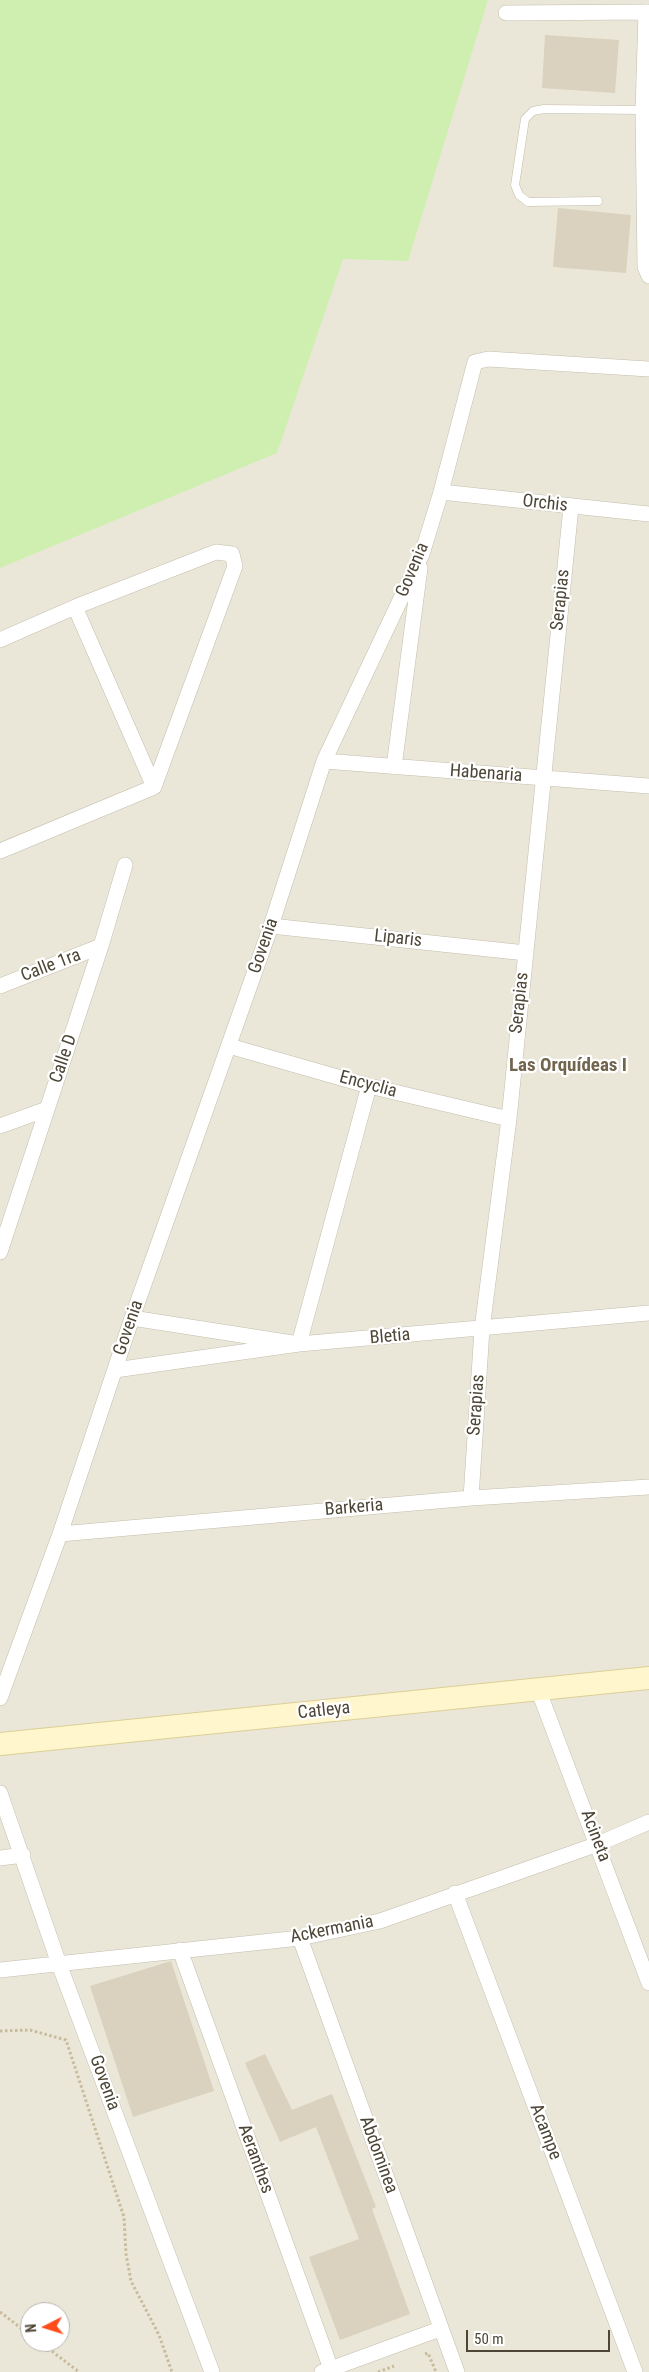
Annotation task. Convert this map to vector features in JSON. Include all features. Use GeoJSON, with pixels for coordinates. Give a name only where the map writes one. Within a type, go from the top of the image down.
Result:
{"type":"FeatureCollection","features":[{"type":"Feature","properties":{"kind":"street"},"geometry":{"type":"LineString","coordinates":[[506,13],[647,12],[643,110],[645,267],[649,276]]}},
{"type":"Feature","properties":{"kind":"street","name":"Govenia"},"geometry":{"type":"LineString","coordinates":[[0,1698],[60,1534],[132,1318],[230,1046],[324,761],[422,554],[441,492],[475,362],[488,360],[649,369]]}},
{"type":"Feature","properties":{"kind":"street","name":"Orchis"},"geometry":{"type":"LineString","coordinates":[[441,492],[649,514]]}},
{"type":"Feature","properties":{"kind":"street","name":"Serapias"},"geometry":{"type":"LineString","coordinates":[[471,1498],[482,1329],[509,1119],[570,507]]}},
{"type":"Feature","properties":{"kind":"street"},"geometry":{"type":"LineString","coordinates":[[0,640],[76,607],[216,552],[232,554],[235,566],[154,787],[0,850]]}},
{"type":"Feature","properties":{"kind":"street"},"geometry":{"type":"LineString","coordinates":[[394,767],[422,554]]}},
{"type":"Feature","properties":{"kind":"street"},"geometry":{"type":"LineString","coordinates":[[76,607],[154,787]]}},
{"type":"Feature","properties":{"kind":"street","name":"Habenaria"},"geometry":{"type":"LineString","coordinates":[[324,761],[649,786]]}},
{"type":"Feature","properties":{"kind":"street","name":"Calle D"},"geometry":{"type":"LineString","coordinates":[[0,1252],[101,946],[125,865]]}},
{"type":"Feature","properties":{"kind":"street","name":"Liparis"},"geometry":{"type":"LineString","coordinates":[[271,926],[526,952]]}},
{"type":"Feature","properties":{"kind":"street","name":"Calle 1ra"},"geometry":{"type":"LineString","coordinates":[[0,986],[101,946]]}},
{"type":"Feature","properties":{"kind":"street","name":"Encyclia"},"geometry":{"type":"LineString","coordinates":[[230,1046],[369,1086],[509,1119]]}},
{"type":"Feature","properties":{"kind":"street"},"geometry":{"type":"LineString","coordinates":[[114,1370],[299,1344],[369,1086]]}},
{"type":"Feature","properties":{"kind":"street"},"geometry":{"type":"LineString","coordinates":[[0,1126],[47,1109]]}},
{"type":"Feature","properties":{"kind":"street","name":"Bletia"},"geometry":{"type":"LineString","coordinates":[[132,1318],[299,1344],[649,1313]]}},
{"type":"Feature","properties":{"kind":"street","name":"Barkeria"},"geometry":{"type":"LineString","coordinates":[[60,1534],[471,1498],[649,1487]]}},
{"type":"Feature","properties":{"kind":"street","name":"Catleya"},"geometry":{"type":"LineString","coordinates":[[0,1744],[649,1678]]}},
{"type":"Feature","properties":{"kind":"street","name":"Acineta"},"geometry":{"type":"LineString","coordinates":[[538,1689],[649,1983]]}},
{"type":"Feature","properties":{"kind":"street","name":"Govenia"},"geometry":{"type":"LineString","coordinates":[[0,1793],[23,1855],[59,1964],[212,2372]]}},
{"type":"Feature","properties":{"kind":"street","name":"Ackermania"},"geometry":{"type":"LineString","coordinates":[[0,1970],[300,1938],[380,1921],[598,1844],[649,1822]]}},
{"type":"Feature","properties":{"kind":"street"},"geometry":{"type":"LineString","coordinates":[[0,1858],[23,1855]]}},
{"type":"Feature","properties":{"kind":"street","name":"Acampe"},"geometry":{"type":"LineString","coordinates":[[455,1893],[635,2372]]}},
{"type":"Feature","properties":{"kind":"street","name":"Abdominea"},"geometry":{"type":"LineString","coordinates":[[300,1938],[456,2372]]}},
{"type":"Feature","properties":{"kind":"street","name":"Aeranthes"},"geometry":{"type":"LineString","coordinates":[[180,1950],[326,2370]]}},
{"type":"Feature","properties":{"kind":"street"},"geometry":{"type":"LineString","coordinates":[[326,2370],[440,2329]]}},
{"type":"Feature","properties":{"kind":"lane"},"geometry":{"type":"LineString","coordinates":[[598,201],[528,202],[519,195],[515,185],[525,119],[533,111],[544,109],[643,110]]}},
{"type":"Feature","properties":{"kind":"path"},"geometry":{"type":"LineString","coordinates":[[0,2031],[30,2030],[66,2040],[124,2217],[126,2254],[131,2281],[159,2335],[172,2372]]}},
{"type":"Feature","properties":{"kind":"path"},"geometry":{"type":"LineString","coordinates":[[0,2312],[20,2327]]}},
{"type":"Feature","properties":{"kind":"path"},"geometry":{"type":"LineString","coordinates":[[53,2352],[79,2372]]}},
{"type":"Feature","properties":{"kind":"path"},"geometry":{"type":"LineString","coordinates":[[420,2356],[428,2353],[436,2372]]}},
{"type":"Feature","properties":{"kind":"path"},"geometry":{"type":"LineString","coordinates":[[378,2372],[403,2362]]}},
{"type":"Feature","properties":{"kind":"shaded area"},"geometry":{"type":"Polygon","coordinates":[[[0,0],[649,0],[649,2372],[0,2372],[0,0]]]}},
{"type":"Feature","properties":{"kind":"green space"},"geometry":{"type":"Polygon","coordinates":[[[0,0],[488,0],[408,261],[343,259],[277,453],[0,568],[0,0]]]}},
{"type":"Feature","properties":{"kind":"building"},"geometry":{"type":"Polygon","coordinates":[[[545,35],[619,40],[615,93],[542,88],[545,35]]]}},
{"type":"Feature","properties":{"kind":"building"},"geometry":{"type":"Polygon","coordinates":[[[558,208],[631,215],[626,273],[553,267],[558,208]]]}},
{"type":"Feature","properties":{"kind":"building"},"geometry":{"type":"Polygon","coordinates":[[[171,1961],[214,2091],[133,2117],[90,1986],[171,1961]]]}},
{"type":"Feature","properties":{"kind":"building"},"geometry":{"type":"Polygon","coordinates":[[[265,2054],[292,2110],[332,2094],[376,2207],[372,2209],[410,2314],[340,2340],[309,2257],[359,2239],[316,2127],[280,2142],[245,2063],[265,2054]]]}},
{"type":"Feature","properties":{"kind":"district","name":"Las Orquídeas I"},"geometry":{"type":"Point","coordinates":[568,1066]}}]}
